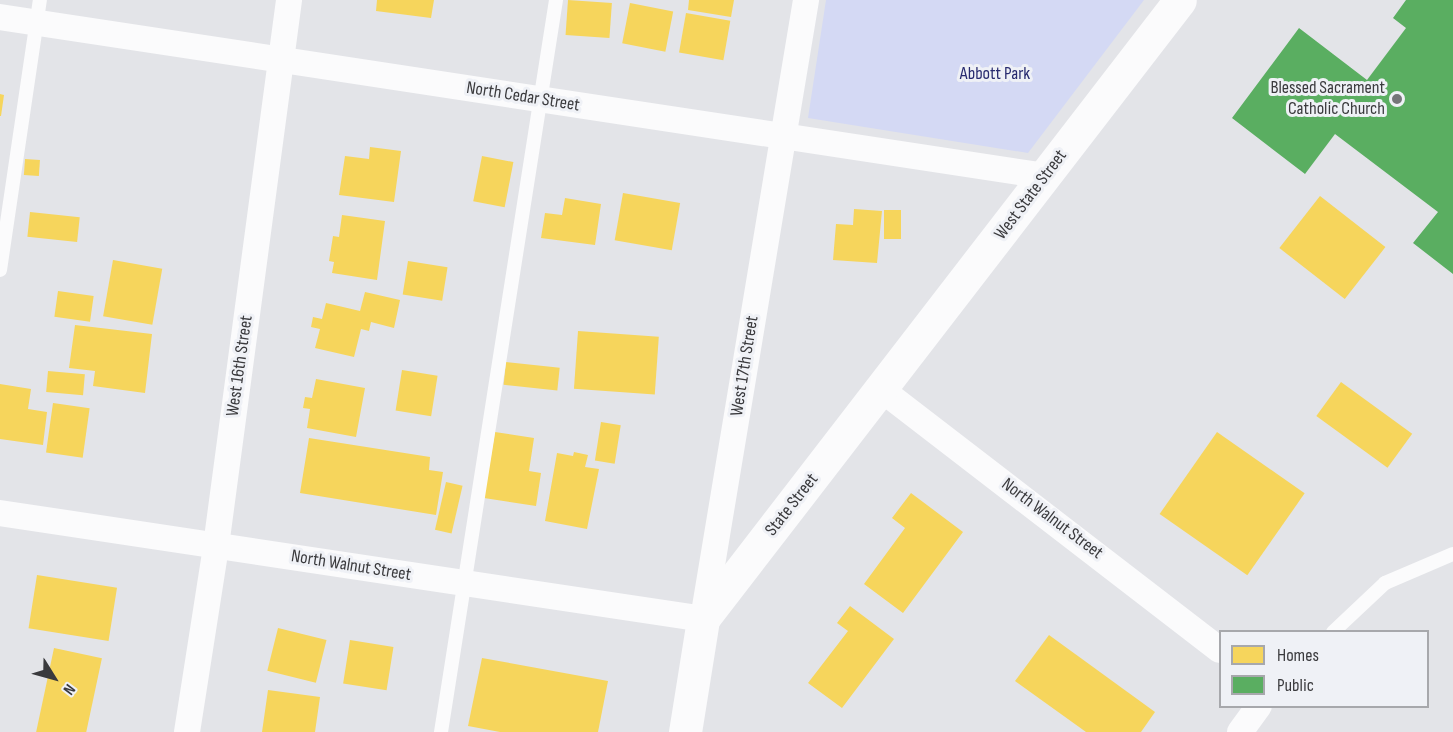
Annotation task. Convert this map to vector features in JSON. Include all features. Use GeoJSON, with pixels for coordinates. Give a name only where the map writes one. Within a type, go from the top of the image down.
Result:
{"type":"FeatureCollection","features":[{"type":"Feature","properties":{"kind":"street","name":"West 16th Street"},"geometry":{"type":"LineString","coordinates":[[187,732],[216,546],[289,0]]}},
{"type":"Feature","properties":{"kind":"street","name":"West 17th Street"},"geometry":{"type":"LineString","coordinates":[[685,732],[806,0]]}},
{"type":"Feature","properties":{"kind":"street","name":"West State Street"},"geometry":{"type":"LineString","coordinates":[[882,390],[1180,0]]}},
{"type":"Feature","properties":{"kind":"street","name":"North Cedar Street"},"geometry":{"type":"LineString","coordinates":[[0,16],[38,11],[281,60],[1046,176]]}},
{"type":"Feature","properties":{"kind":"street","name":"North Walnut Street"},"geometry":{"type":"LineString","coordinates":[[882,390],[1219,648]]}},
{"type":"Feature","properties":{"kind":"street","name":"State Street"},"geometry":{"type":"LineString","coordinates":[[703,620],[882,390]]}},
{"type":"Feature","properties":{"kind":"street","name":"North Walnut Street"},"geometry":{"type":"LineString","coordinates":[[0,513],[703,620]]}},
{"type":"Feature","properties":{"kind":"street"},"geometry":{"type":"LineString","coordinates":[[1240,732],[1258,708]]}},
{"type":"Feature","properties":{"kind":"lane"},"geometry":{"type":"LineString","coordinates":[[441,732],[556,0]]}},
{"type":"Feature","properties":{"kind":"lane"},"geometry":{"type":"LineString","coordinates":[[0,270],[38,11]]}},
{"type":"Feature","properties":{"kind":"lane"},"geometry":{"type":"LineString","coordinates":[[1335,630],[1385,583],[1453,554]]}},
{"type":"Feature","properties":{"kind":"green space","name":"Abbott Park"},"geometry":{"type":"Polygon","coordinates":[[[826,0],[1144,0],[1028,153],[808,118],[826,0]]]}},
{"type":"Feature","properties":{"kind":"building: Homes"},"geometry":{"type":"Polygon","coordinates":[[[377,0],[434,0],[431,18],[376,11],[377,0]]]}},
{"type":"Feature","properties":{"kind":"building: Homes"},"geometry":{"type":"Polygon","coordinates":[[[568,0],[612,3],[609,38],[566,35],[568,0]]]}},
{"type":"Feature","properties":{"kind":"building: Homes"},"geometry":{"type":"Polygon","coordinates":[[[689,0],[734,0],[731,17],[688,10],[689,0]]]}},
{"type":"Feature","properties":{"kind":"building: Homes"},"geometry":{"type":"Polygon","coordinates":[[[630,3],[673,11],[665,52],[622,43],[630,3]]]}},
{"type":"Feature","properties":{"kind":"building: Homes"},"geometry":{"type":"Polygon","coordinates":[[[686,13],[730,21],[723,60],[679,52],[686,13]]]}},
{"type":"Feature","properties":{"kind":"building: Homes"},"geometry":{"type":"Polygon","coordinates":[[[0,94],[4,95],[1,116],[0,116],[0,94]]]}},
{"type":"Feature","properties":{"kind":"building: Homes"},"geometry":{"type":"Polygon","coordinates":[[[370,147],[401,151],[394,202],[339,195],[345,156],[369,159],[370,147]]]}},
{"type":"Feature","properties":{"kind":"building: Homes"},"geometry":{"type":"Polygon","coordinates":[[[482,156],[513,162],[505,207],[473,201],[482,156]]]}},
{"type":"Feature","properties":{"kind":"building: Homes"},"geometry":{"type":"Polygon","coordinates":[[[25,159],[40,160],[39,176],[24,175],[25,159]]]}},
{"type":"Feature","properties":{"kind":"building: Homes"},"geometry":{"type":"Polygon","coordinates":[[[623,193],[680,203],[672,250],[615,240],[623,193]]]}},
{"type":"Feature","properties":{"kind":"building: Homes"},"geometry":{"type":"Polygon","coordinates":[[[1320,196],[1385,247],[1345,299],[1279,248],[1320,196]]]}},
{"type":"Feature","properties":{"kind":"building: Homes"},"geometry":{"type":"Polygon","coordinates":[[[565,198],[601,204],[595,245],[541,238],[545,213],[562,215],[565,198]]]}},
{"type":"Feature","properties":{"kind":"building: Homes"},"geometry":{"type":"Polygon","coordinates":[[[854,209],[882,211],[877,263],[833,260],[836,224],[853,225],[854,209]]]}},
{"type":"Feature","properties":{"kind":"building: Homes"},"geometry":{"type":"Polygon","coordinates":[[[884,210],[901,210],[901,239],[884,239],[884,210]]]}},
{"type":"Feature","properties":{"kind":"building: Homes"},"geometry":{"type":"Polygon","coordinates":[[[30,212],[80,217],[77,242],[27,237],[30,212]]]}},
{"type":"Feature","properties":{"kind":"building: Homes"},"geometry":{"type":"Polygon","coordinates":[[[342,215],[385,221],[377,280],[332,273],[334,262],[329,261],[333,236],[339,237],[342,215]]]}},
{"type":"Feature","properties":{"kind":"building: Homes"},"geometry":{"type":"Polygon","coordinates":[[[113,260],[162,269],[152,325],[103,316],[113,260]]]}},
{"type":"Feature","properties":{"kind":"building: Homes"},"geometry":{"type":"Polygon","coordinates":[[[408,261],[448,267],[442,301],[403,295],[408,261]]]}},
{"type":"Feature","properties":{"kind":"building: Homes"},"geometry":{"type":"Polygon","coordinates":[[[58,291],[94,296],[90,322],[54,317],[58,291]]]}},
{"type":"Feature","properties":{"kind":"building: Homes"},"geometry":{"type":"Polygon","coordinates":[[[365,292],[400,300],[394,328],[371,322],[369,331],[361,329],[354,357],[315,348],[320,329],[311,327],[313,317],[322,319],[326,303],[360,311],[365,292]]]}},
{"type":"Feature","properties":{"kind":"building: Homes"},"geometry":{"type":"Polygon","coordinates":[[[75,325],[152,334],[145,393],[93,386],[95,371],[69,368],[75,325]]]}},
{"type":"Feature","properties":{"kind":"building: Homes"},"geometry":{"type":"Polygon","coordinates":[[[578,331],[659,337],[655,395],[574,389],[578,331]]]}},
{"type":"Feature","properties":{"kind":"building: Homes"},"geometry":{"type":"Polygon","coordinates":[[[506,362],[560,368],[557,391],[504,385],[506,362]]]}},
{"type":"Feature","properties":{"kind":"building: Homes"},"geometry":{"type":"Polygon","coordinates":[[[402,370],[438,376],[431,416],[396,410],[402,370]]]}},
{"type":"Feature","properties":{"kind":"building: Homes"},"geometry":{"type":"Polygon","coordinates":[[[48,371],[85,374],[83,395],[46,392],[48,371]]]}},
{"type":"Feature","properties":{"kind":"building: Homes"},"geometry":{"type":"Polygon","coordinates":[[[316,379],[365,388],[356,437],[307,428],[310,409],[303,408],[305,397],[312,398],[316,379]]]}},
{"type":"Feature","properties":{"kind":"building: Homes"},"geometry":{"type":"Polygon","coordinates":[[[1341,382],[1412,434],[1388,468],[1316,416],[1341,382]]]}},
{"type":"Feature","properties":{"kind":"building: Homes"},"geometry":{"type":"Polygon","coordinates":[[[0,384],[31,389],[28,409],[47,412],[43,445],[0,439],[0,384]]]}},
{"type":"Feature","properties":{"kind":"building: Homes"},"geometry":{"type":"Polygon","coordinates":[[[53,403],[90,408],[83,458],[46,453],[53,403]]]}},
{"type":"Feature","properties":{"kind":"building: Homes"},"geometry":{"type":"Polygon","coordinates":[[[601,422],[621,425],[615,464],[595,461],[601,422]]]}},
{"type":"Feature","properties":{"kind":"building: Homes"},"geometry":{"type":"Polygon","coordinates":[[[495,432],[534,438],[529,471],[541,473],[536,506],[484,498],[495,432]]]}},
{"type":"Feature","properties":{"kind":"building: Homes"},"geometry":{"type":"Polygon","coordinates":[[[1217,432],[1305,493],[1247,575],[1160,514],[1217,432]]]}},
{"type":"Feature","properties":{"kind":"building: Homes"},"geometry":{"type":"Polygon","coordinates":[[[309,438],[430,457],[429,470],[443,472],[436,515],[300,493],[309,438]]]}},
{"type":"Feature","properties":{"kind":"building: Homes"},"geometry":{"type":"Polygon","coordinates":[[[574,452],[588,455],[585,467],[599,469],[587,529],[545,521],[557,453],[573,456],[574,452]]]}},
{"type":"Feature","properties":{"kind":"building: Homes"},"geometry":{"type":"Polygon","coordinates":[[[446,482],[463,486],[452,534],[435,530],[446,482]]]}},
{"type":"Feature","properties":{"kind":"building: Homes"},"geometry":{"type":"Polygon","coordinates":[[[911,493],[963,532],[903,613],[864,584],[905,528],[892,518],[911,493]]]}},
{"type":"Feature","properties":{"kind":"building: Homes"},"geometry":{"type":"Polygon","coordinates":[[[37,575],[117,588],[109,641],[29,628],[37,575]]]}},
{"type":"Feature","properties":{"kind":"building: Homes"},"geometry":{"type":"Polygon","coordinates":[[[850,606],[894,639],[842,708],[808,683],[848,631],[837,623],[850,606]]]}},
{"type":"Feature","properties":{"kind":"building: Homes"},"geometry":{"type":"Polygon","coordinates":[[[278,628],[327,640],[316,683],[267,671],[278,628]]]}},
{"type":"Feature","properties":{"kind":"building: Homes"},"geometry":{"type":"Polygon","coordinates":[[[1049,635],[1155,712],[1141,732],[1086,732],[1015,681],[1049,635]]]}},
{"type":"Feature","properties":{"kind":"building: Homes"},"geometry":{"type":"Polygon","coordinates":[[[350,640],[393,647],[387,690],[343,683],[350,640]]]}},
{"type":"Feature","properties":{"kind":"building: Homes"},"geometry":{"type":"Polygon","coordinates":[[[54,648],[102,658],[86,732],[36,732],[54,648]]]}},
{"type":"Feature","properties":{"kind":"building: Homes"},"geometry":{"type":"Polygon","coordinates":[[[482,658],[608,681],[598,732],[500,732],[468,726],[482,658]]]}},
{"type":"Feature","properties":{"kind":"building: Homes"},"geometry":{"type":"Polygon","coordinates":[[[268,690],[320,697],[315,732],[262,732],[268,690]]]}},
{"type":"Feature","properties":{"kind":"building: Public"},"geometry":{"type":"Polygon","coordinates":[[[1406,0],[1453,0],[1453,274],[1413,243],[1438,212],[1335,134],[1305,174],[1232,118],[1299,28],[1367,80],[1406,28],[1393,18],[1406,0]]]}},
{"type":"Feature","properties":{"kind":"place","name":"Blessed Sacrament Catholic Church"},"geometry":{"type":"Point","coordinates":[1397,99]}}]}
